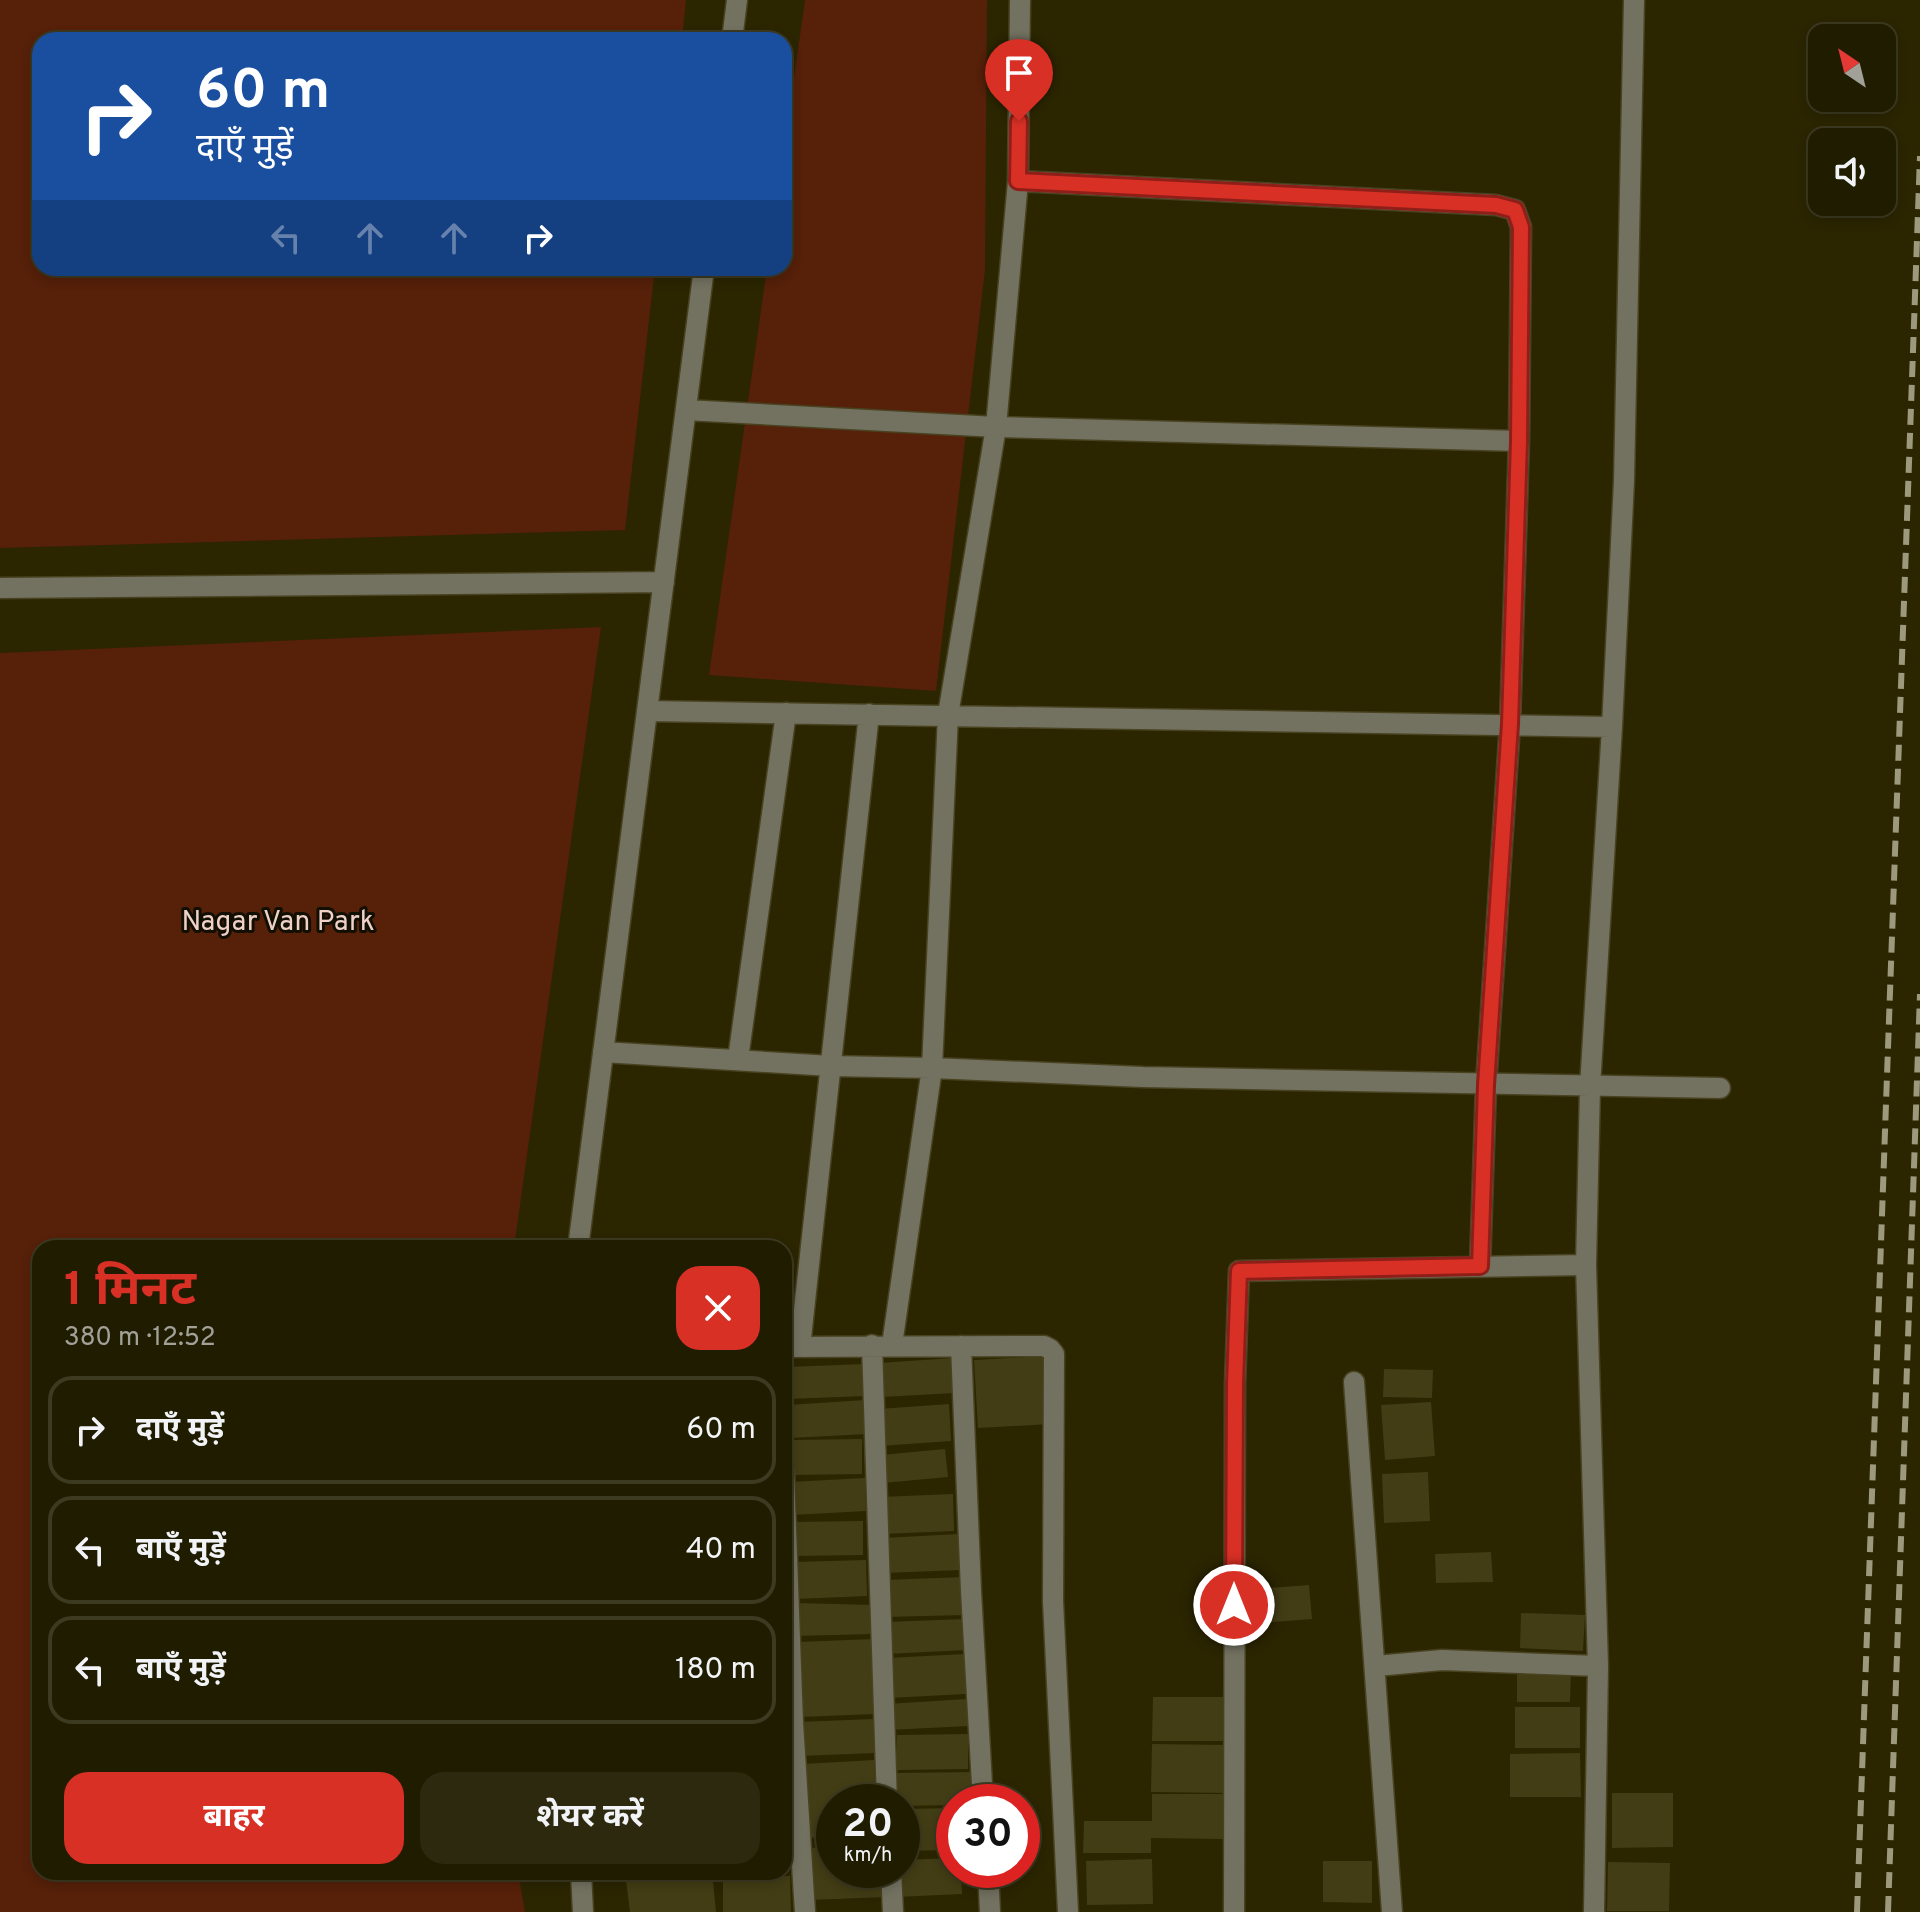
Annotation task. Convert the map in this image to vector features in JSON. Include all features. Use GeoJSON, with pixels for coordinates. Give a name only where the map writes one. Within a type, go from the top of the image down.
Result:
{"type":"FeatureCollection","features":[{"type":"Feature","properties":{"kind":"street"},"geometry":{"type":"LineString","coordinates":[[733,32],[737,0]]}},
{"type":"Feature","properties":{"kind":"street"},"geometry":{"type":"LineString","coordinates":[[887,1784],[882,1345],[932,1068],[948,715],[996,427],[1018,181],[1020,0]]}},
{"type":"Feature","properties":{"kind":"street"},"geometry":{"type":"LineString","coordinates":[[1594,1912],[1598,1666],[1586,1265],[1590,1087],[1624,481],[1634,0]]}},
{"type":"Feature","properties":{"kind":"street"},"geometry":{"type":"LineString","coordinates":[[1018,181],[1496,205],[1515,210],[1521,227],[1519,441],[1510,724],[1486,1085],[1480,1266]]}},
{"type":"Feature","properties":{"kind":"street"},"geometry":{"type":"LineString","coordinates":[[579,1240],[703,276]]}},
{"type":"Feature","properties":{"kind":"street"},"geometry":{"type":"LineString","coordinates":[[686,410],[996,427],[1519,441]]}},
{"type":"Feature","properties":{"kind":"street"},"geometry":{"type":"LineString","coordinates":[[0,588],[664,582]]}},
{"type":"Feature","properties":{"kind":"street"},"geometry":{"type":"LineString","coordinates":[[648,711],[1612,727]]}},
{"type":"Feature","properties":{"kind":"street"},"geometry":{"type":"LineString","coordinates":[[738,1059],[786,713]]}},
{"type":"Feature","properties":{"kind":"street"},"geometry":{"type":"LineString","coordinates":[[869,714],[831,1066],[792,1347],[1044,1346],[1054,1354],[1053,1601],[1068,1912]]}},
{"type":"Feature","properties":{"kind":"street"},"geometry":{"type":"LineString","coordinates":[[603,1052],[831,1066],[1143,1077],[1720,1088]]}},
{"type":"Feature","properties":{"kind":"street"},"geometry":{"type":"LineString","coordinates":[[1234,1912],[1235,1384],[1239,1271],[1586,1265]]}},
{"type":"Feature","properties":{"kind":"street"},"geometry":{"type":"LineString","coordinates":[[961,1346],[982,1784]]}},
{"type":"Feature","properties":{"kind":"street"},"geometry":{"type":"LineString","coordinates":[[1354,1382],[1392,1912]]}},
{"type":"Feature","properties":{"kind":"street"},"geometry":{"type":"LineString","coordinates":[[1376,1666],[1442,1660],[1598,1666]]}},
{"type":"Feature","properties":{"kind":"street"},"geometry":{"type":"LineString","coordinates":[[792,1694],[805,1912]]}},
{"type":"Feature","properties":{"kind":"street"},"geometry":{"type":"LineString","coordinates":[[581,1880],[583,1912]]}},
{"type":"Feature","properties":{"kind":"street"},"geometry":{"type":"LineString","coordinates":[[892,1888],[893,1912]]}},
{"type":"Feature","properties":{"kind":"street"},"geometry":{"type":"LineString","coordinates":[[989,1888],[990,1912]]}},
{"type":"Feature","properties":{"kind":"green space"},"geometry":{"type":"Polygon","coordinates":[[[0,0],[686,0],[683,32],[32,32],[32,276],[654,276],[625,530],[0,548],[0,0]]]}},
{"type":"Feature","properties":{"kind":"green space"},"geometry":{"type":"Polygon","coordinates":[[[805,0],[987,0],[985,270],[936,691],[709,675],[766,276],[792,276],[792,92],[805,0]]]}},
{"type":"Feature","properties":{"kind":"green space","name":"Nagar Van Park"},"geometry":{"type":"Polygon","coordinates":[[[601,627],[515,1240],[32,1240],[32,1880],[519,1880],[525,1912],[0,1912],[0,653],[601,627]]]}},
{"type":"Feature","properties":{"kind":"building"},"geometry":{"type":"Polygon","coordinates":[[[1046,1356],[1050,1424],[978,1428],[974,1360],[1046,1356]]]}},
{"type":"Feature","properties":{"kind":"building"},"geometry":{"type":"Polygon","coordinates":[[[953,1358],[955,1393],[882,1397],[879,1363],[953,1358]]]}},
{"type":"Feature","properties":{"kind":"building"},"geometry":{"type":"Polygon","coordinates":[[[865,1364],[867,1396],[792,1399],[792,1367],[865,1364]]]}},
{"type":"Feature","properties":{"kind":"building"},"geometry":{"type":"Polygon","coordinates":[[[1384,1369],[1433,1370],[1432,1398],[1383,1397],[1384,1369]]]}},
{"type":"Feature","properties":{"kind":"building"},"geometry":{"type":"Polygon","coordinates":[[[865,1400],[867,1434],[792,1438],[792,1405],[865,1400]]]}},
{"type":"Feature","properties":{"kind":"building"},"geometry":{"type":"Polygon","coordinates":[[[1431,1402],[1435,1456],[1385,1460],[1381,1405],[1431,1402]]]}},
{"type":"Feature","properties":{"kind":"building"},"geometry":{"type":"Polygon","coordinates":[[[949,1404],[951,1441],[880,1446],[878,1409],[949,1404]]]}},
{"type":"Feature","properties":{"kind":"building"},"geometry":{"type":"Polygon","coordinates":[[[862,1439],[862,1474],[792,1475],[792,1440],[862,1439]]]}},
{"type":"Feature","properties":{"kind":"building"},"geometry":{"type":"Polygon","coordinates":[[[945,1449],[948,1477],[883,1483],[881,1455],[945,1449]]]}},
{"type":"Feature","properties":{"kind":"building"},"geometry":{"type":"Polygon","coordinates":[[[1428,1472],[1430,1521],[1384,1523],[1382,1474],[1428,1472]]]}},
{"type":"Feature","properties":{"kind":"building"},"geometry":{"type":"Polygon","coordinates":[[[865,1478],[866,1511],[792,1515],[792,1482],[865,1478]]]}},
{"type":"Feature","properties":{"kind":"building"},"geometry":{"type":"Polygon","coordinates":[[[953,1494],[954,1531],[882,1534],[880,1497],[953,1494]]]}},
{"type":"Feature","properties":{"kind":"building"},"geometry":{"type":"Polygon","coordinates":[[[863,1521],[863,1555],[792,1556],[792,1522],[863,1521]]]}},
{"type":"Feature","properties":{"kind":"building"},"geometry":{"type":"Polygon","coordinates":[[[959,1534],[961,1570],[885,1573],[883,1538],[959,1534]]]}},
{"type":"Feature","properties":{"kind":"building"},"geometry":{"type":"Polygon","coordinates":[[[1491,1552],[1493,1582],[1436,1583],[1435,1554],[1491,1552]]]}},
{"type":"Feature","properties":{"kind":"building"},"geometry":{"type":"Polygon","coordinates":[[[866,1560],[867,1596],[795,1599],[793,1562],[866,1560]]]}},
{"type":"Feature","properties":{"kind":"building"},"geometry":{"type":"Polygon","coordinates":[[[965,1577],[966,1615],[885,1617],[884,1580],[965,1577]]]}},
{"type":"Feature","properties":{"kind":"building"},"geometry":{"type":"Polygon","coordinates":[[[1309,1585],[1312,1619],[1247,1624],[1244,1590],[1309,1585]]]}},
{"type":"Feature","properties":{"kind":"building"},"geometry":{"type":"Polygon","coordinates":[[[795,1603],[874,1605],[874,1634],[793,1636],[795,1603]]]}},
{"type":"Feature","properties":{"kind":"building"},"geometry":{"type":"Polygon","coordinates":[[[1521,1613],[1585,1615],[1583,1651],[1520,1648],[1521,1613]]]}},
{"type":"Feature","properties":{"kind":"building"},"geometry":{"type":"Polygon","coordinates":[[[965,1619],[966,1650],[887,1654],[885,1622],[965,1619]]]}},
{"type":"Feature","properties":{"kind":"building"},"geometry":{"type":"Polygon","coordinates":[[[873,1639],[875,1714],[800,1717],[798,1642],[873,1639]]]}},
{"type":"Feature","properties":{"kind":"building"},"geometry":{"type":"Polygon","coordinates":[[[965,1654],[966,1694],[889,1698],[887,1658],[965,1654]]]}},
{"type":"Feature","properties":{"kind":"building"},"geometry":{"type":"Polygon","coordinates":[[[1517,1671],[1571,1672],[1570,1702],[1517,1702],[1517,1671]]]}},
{"type":"Feature","properties":{"kind":"building"},"geometry":{"type":"Polygon","coordinates":[[[1153,1697],[1225,1697],[1225,1741],[1152,1741],[1153,1697]]]}},
{"type":"Feature","properties":{"kind":"building"},"geometry":{"type":"Polygon","coordinates":[[[967,1699],[969,1726],[888,1730],[887,1704],[967,1699]]]}},
{"type":"Feature","properties":{"kind":"building"},"geometry":{"type":"Polygon","coordinates":[[[1515,1707],[1580,1707],[1580,1748],[1515,1748],[1515,1707]]]}},
{"type":"Feature","properties":{"kind":"building"},"geometry":{"type":"Polygon","coordinates":[[[873,1719],[875,1753],[799,1756],[798,1722],[873,1719]]]}},
{"type":"Feature","properties":{"kind":"building"},"geometry":{"type":"Polygon","coordinates":[[[968,1734],[968,1769],[897,1770],[897,1735],[968,1734]]]}},
{"type":"Feature","properties":{"kind":"building"},"geometry":{"type":"Polygon","coordinates":[[[1152,1744],[1226,1745],[1226,1793],[1151,1792],[1152,1744]]]}},
{"type":"Feature","properties":{"kind":"building"},"geometry":{"type":"Polygon","coordinates":[[[1580,1753],[1581,1797],[1510,1797],[1510,1754],[1580,1753]]]}},
{"type":"Feature","properties":{"kind":"building"},"geometry":{"type":"Polygon","coordinates":[[[874,1760],[875,1784],[816,1784],[816,1838],[806,1838],[803,1764],[874,1760]]]}},
{"type":"Feature","properties":{"kind":"building"},"geometry":{"type":"Polygon","coordinates":[[[977,1772],[977,1784],[936,1784],[936,1805],[920,1806],[920,1784],[894,1784],[894,1773],[977,1772]]]}},
{"type":"Feature","properties":{"kind":"building"},"geometry":{"type":"Polygon","coordinates":[[[792,1790],[794,1790],[792,1834],[792,1790]]]}},
{"type":"Feature","properties":{"kind":"building"},"geometry":{"type":"Polygon","coordinates":[[[1612,1793],[1673,1793],[1673,1847],[1612,1848],[1612,1793]]]}},
{"type":"Feature","properties":{"kind":"building"},"geometry":{"type":"Polygon","coordinates":[[[1152,1794],[1224,1794],[1223,1839],[1151,1838],[1151,1853],[1083,1853],[1084,1821],[1152,1821],[1152,1794]]]}},
{"type":"Feature","properties":{"kind":"building"},"geometry":{"type":"Polygon","coordinates":[[[936,1808],[936,1850],[920,1851],[920,1809],[936,1808]]]}},
{"type":"Feature","properties":{"kind":"building"},"geometry":{"type":"Polygon","coordinates":[[[807,1848],[816,1848],[816,1888],[886,1888],[886,1897],[809,1900],[807,1848]]]}},
{"type":"Feature","properties":{"kind":"building"},"geometry":{"type":"Polygon","coordinates":[[[920,1859],[936,1859],[936,1888],[962,1888],[962,1894],[897,1897],[897,1888],[920,1888],[920,1859]]]}},
{"type":"Feature","properties":{"kind":"building"},"geometry":{"type":"Polygon","coordinates":[[[1152,1859],[1153,1904],[1087,1905],[1086,1861],[1152,1859]]]}},
{"type":"Feature","properties":{"kind":"building"},"geometry":{"type":"Polygon","coordinates":[[[1323,1861],[1372,1861],[1372,1903],[1323,1902],[1323,1861]]]}},
{"type":"Feature","properties":{"kind":"building"},"geometry":{"type":"Polygon","coordinates":[[[1608,1862],[1670,1863],[1669,1911],[1607,1911],[1608,1862]]]}},
{"type":"Feature","properties":{"kind":"building"},"geometry":{"type":"Polygon","coordinates":[[[626,1880],[713,1880],[716,1912],[630,1912],[626,1880]]]}},
{"type":"Feature","properties":{"kind":"building"},"geometry":{"type":"Polygon","coordinates":[[[723,1880],[790,1880],[791,1912],[723,1912],[723,1880]]]}},
{"type":"Feature","properties":{"kind":"railway"},"geometry":{"type":"LineString","coordinates":[[1857,1912],[1920,156]]}},
{"type":"Feature","properties":{"kind":"railway"},"geometry":{"type":"LineString","coordinates":[[1888,1912],[1920,994]]}},
{"type":"Feature","properties":{"kind":"route"},"geometry":{"type":"LineString","coordinates":[[1019,121],[1018,181],[1496,205],[1515,210],[1521,227],[1519,441],[1510,724],[1486,1085],[1480,1266],[1239,1271],[1234,1605]]}}]}
